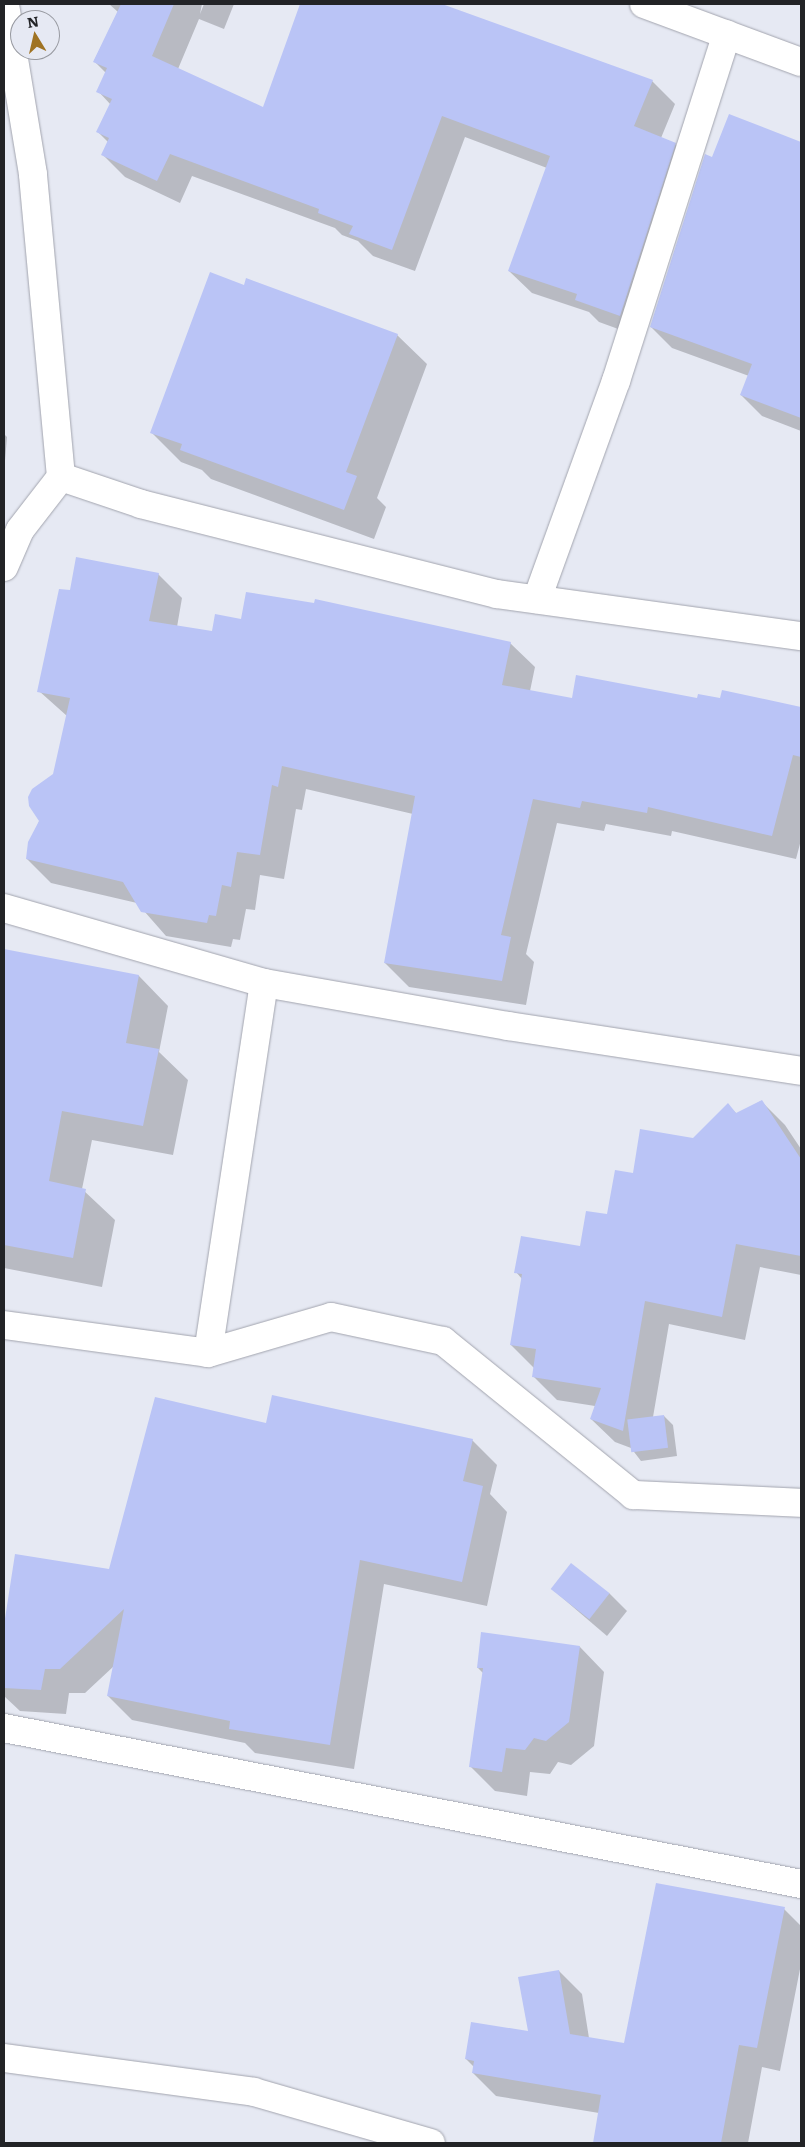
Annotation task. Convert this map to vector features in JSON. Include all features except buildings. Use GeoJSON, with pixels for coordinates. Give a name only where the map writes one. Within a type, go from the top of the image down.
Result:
{"type":"FeatureCollection","features":[{"type":"Feature","properties":{"kind":"street"},"geometry":{"type":"LineString","coordinates":[[4,567],[12,528],[60,477],[34,174],[5,4]]}},
{"type":"Feature","properties":{"kind":"street"},"geometry":{"type":"LineString","coordinates":[[644,4],[801,62]]}},
{"type":"Feature","properties":{"kind":"street"},"geometry":{"type":"LineString","coordinates":[[537,599],[616,381],[727,34]]}},
{"type":"Feature","properties":{"kind":"street"},"geometry":{"type":"LineString","coordinates":[[60,477],[141,504],[497,594],[801,636]]}},
{"type":"Feature","properties":{"kind":"street"},"geometry":{"type":"LineString","coordinates":[[4,908],[264,983],[508,1026],[801,1071]]}},
{"type":"Feature","properties":{"kind":"street"},"geometry":{"type":"LineString","coordinates":[[208,1353],[264,983]]}},
{"type":"Feature","properties":{"kind":"street"},"geometry":{"type":"LineString","coordinates":[[4,1325],[208,1353],[331,1317],[443,1341],[633,1495],[801,1503]]}},
{"type":"Feature","properties":{"kind":"street"},"geometry":{"type":"LineString","coordinates":[[4,1728],[801,1884]]}},
{"type":"Feature","properties":{"kind":"street"},"geometry":{"type":"LineString","coordinates":[[4,2058],[254,2092],[431,2143]]}}]}
